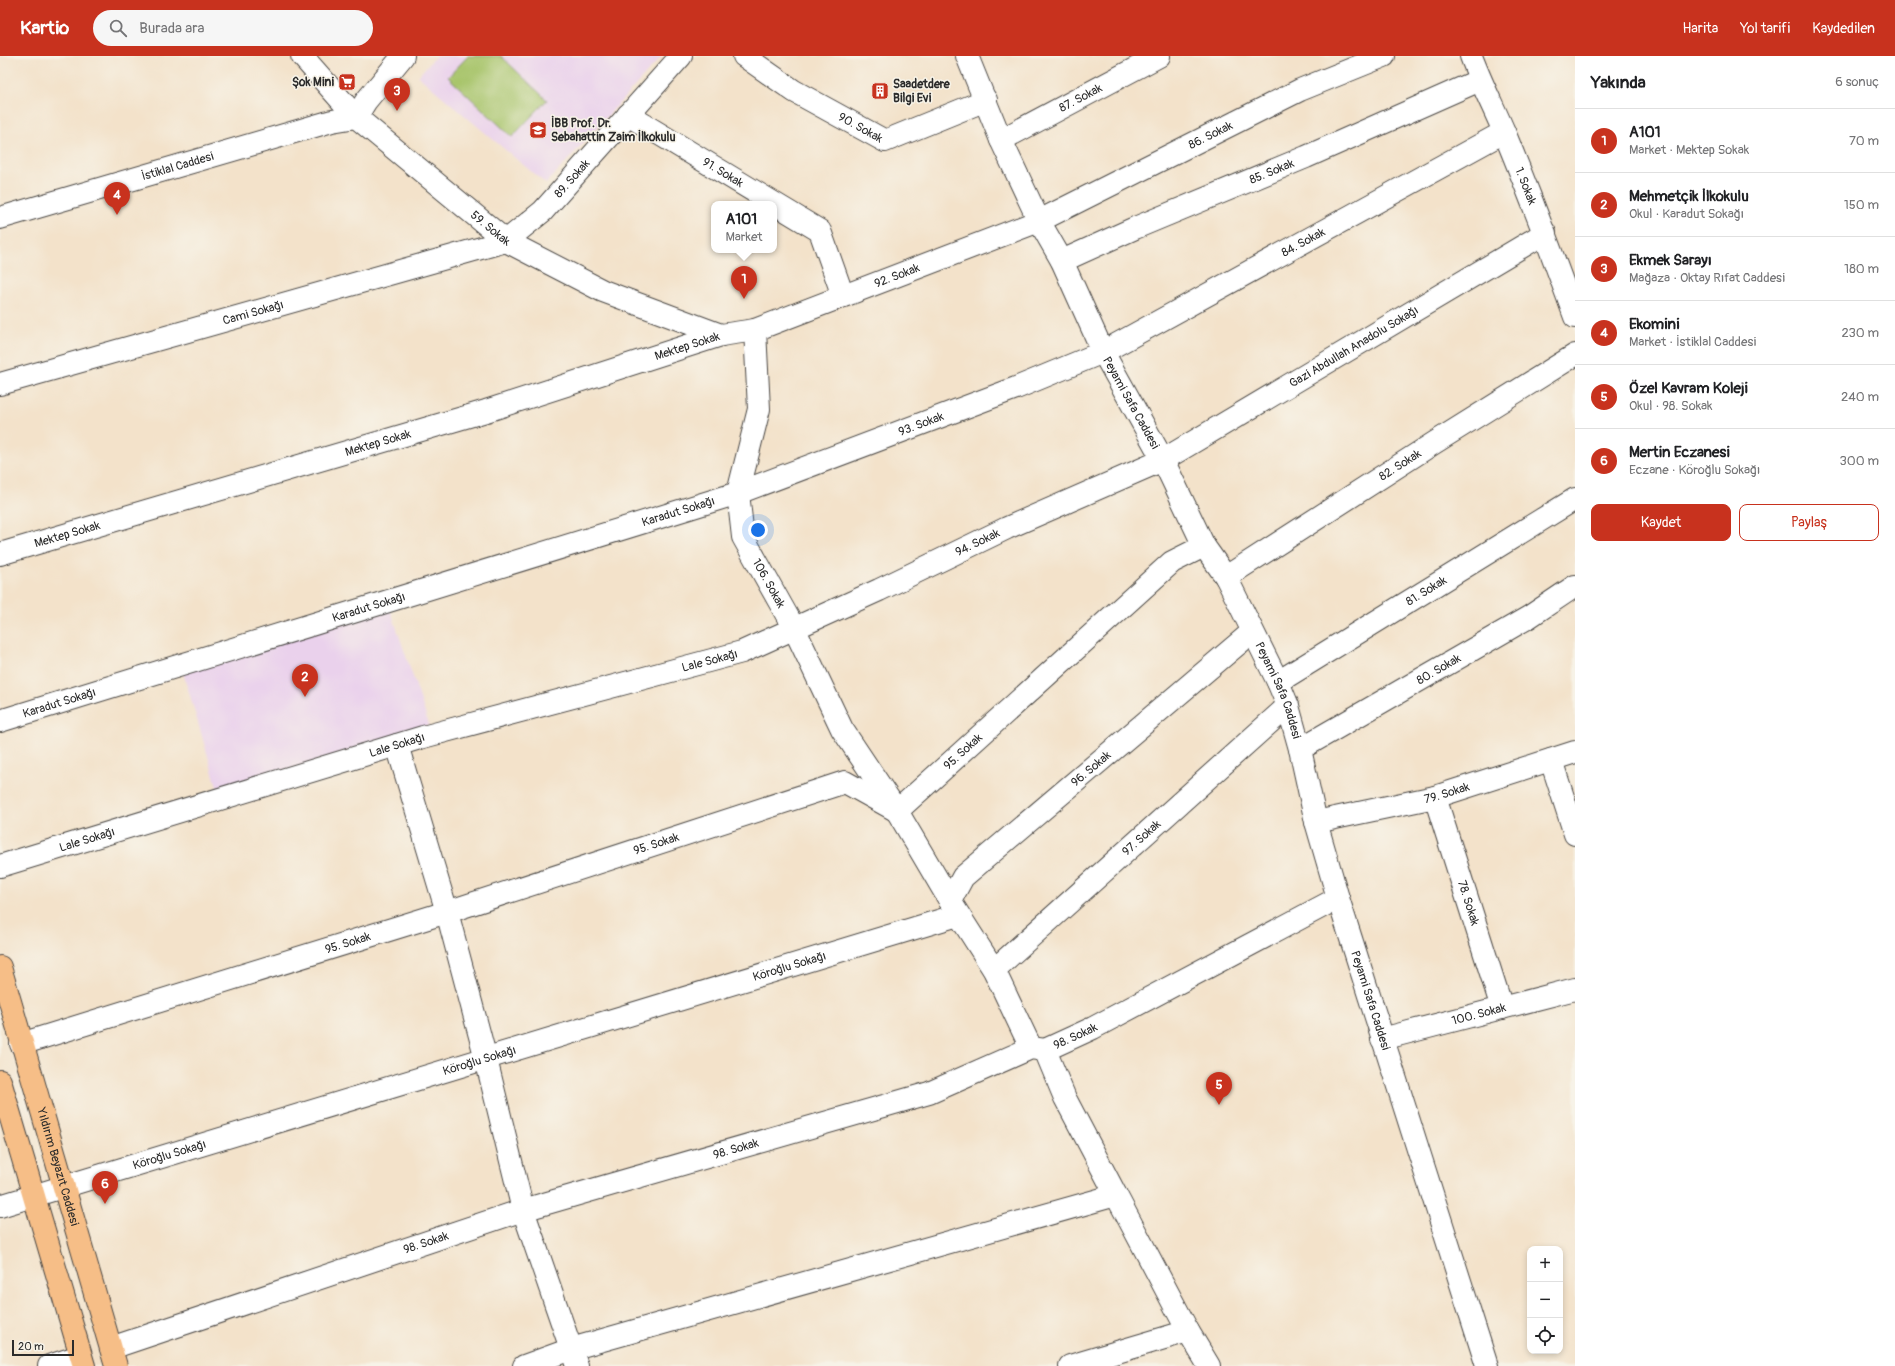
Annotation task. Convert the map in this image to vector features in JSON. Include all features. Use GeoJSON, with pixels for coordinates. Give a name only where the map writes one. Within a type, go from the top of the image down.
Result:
{"type":"FeatureCollection","features":[{"type":"Feature","properties":{"kind":"main road","name":"Yıldırım Beyazıt Caddesi"},"geometry":{"type":"LineString","coordinates":[[0,967],[113,1357]]}},
{"type":"Feature","properties":{"kind":"main road"},"geometry":{"type":"LineString","coordinates":[[0,1081],[82,1361]]}},
{"type":"Feature","properties":{"kind":"street","name":"59. Sokak"},"geometry":{"type":"LineString","coordinates":[[302,56],[356,117],[506,241],[603,291],[721,335]]}},
{"type":"Feature","properties":{"kind":"street"},"geometry":{"type":"LineString","coordinates":[[356,117],[366,101],[403,56]]}},
{"type":"Feature","properties":{"kind":"street","name":"89. Sokak"},"geometry":{"type":"LineString","coordinates":[[506,241],[543,211],[681,56]]}},
{"type":"Feature","properties":{"kind":"street","name":"90. Sokak"},"geometry":{"type":"LineString","coordinates":[[744,56],[794,91],[884,141],[986,100]]}},
{"type":"Feature","properties":{"kind":"street","name":"Peyami Safa Caddesi"},"geometry":{"type":"LineString","coordinates":[[967,56],[1001,140],[1039,221],[1062,261],[1103,352],[1163,460],[1204,546],[1226,577],[1278,682],[1288,706],[1300,749],[1316,822],[1338,898],[1487,1366]]}},
{"type":"Feature","properties":{"kind":"street","name":"87. Sokak"},"geometry":{"type":"LineString","coordinates":[[1001,140],[1159,56]]}},
{"type":"Feature","properties":{"kind":"street","name":"86. Sokak"},"geometry":{"type":"LineString","coordinates":[[1039,221],[1300,90],[1384,56]]}},
{"type":"Feature","properties":{"kind":"street","name":"1. Sokak"},"geometry":{"type":"LineString","coordinates":[[1471,56],[1545,233],[1575,317]]}},
{"type":"Feature","properties":{"kind":"street","name":"85. Sokak"},"geometry":{"type":"LineString","coordinates":[[1062,261],[1134,228],[1306,157],[1480,80]]}},
{"type":"Feature","properties":{"kind":"street","name":"91. Sokak"},"geometry":{"type":"LineString","coordinates":[[628,115],[770,201]]}},
{"type":"Feature","properties":{"kind":"street","name":"İstiklal Caddesi"},"geometry":{"type":"LineString","coordinates":[[0,218],[332,121],[356,117]]}},
{"type":"Feature","properties":{"kind":"street","name":"84. Sokak"},"geometry":{"type":"LineString","coordinates":[[1103,352],[1504,132]]}},
{"type":"Feature","properties":{"kind":"street","name":"91. Sokak"},"geometry":{"type":"LineString","coordinates":[[777,205],[820,231],[843,296]]}},
{"type":"Feature","properties":{"kind":"street","name":"92. Sokak"},"geometry":{"type":"LineString","coordinates":[[755,330],[1039,221]]}},
{"type":"Feature","properties":{"kind":"street","name":"Gazi Abdullah Anadolu Sokağı"},"geometry":{"type":"LineString","coordinates":[[1163,460],[1545,233]]}},
{"type":"Feature","properties":{"kind":"street","name":"Cami Sokağı"},"geometry":{"type":"LineString","coordinates":[[0,384],[506,241]]}},
{"type":"Feature","properties":{"kind":"street","name":"Mektep Sokak"},"geometry":{"type":"LineString","coordinates":[[0,554],[486,410],[721,335],[755,330]]}},
{"type":"Feature","properties":{"kind":"street","name":"106. Sokak"},"geometry":{"type":"LineString","coordinates":[[755,330],[759,409],[738,493],[743,537],[794,628],[842,729],[897,811],[954,908],[994,970],[1065,1098],[1188,1331],[1209,1366]]}},
{"type":"Feature","properties":{"kind":"street","name":"93. Sokak"},"geometry":{"type":"LineString","coordinates":[[738,493],[1016,388],[1103,352]]}},
{"type":"Feature","properties":{"kind":"street","name":"82. Sokak"},"geometry":{"type":"LineString","coordinates":[[1226,577],[1434,443],[1575,355]]}},
{"type":"Feature","properties":{"kind":"street","name":"94. Sokak"},"geometry":{"type":"LineString","coordinates":[[794,628],[879,590],[1007,528],[1163,460]]}},
{"type":"Feature","properties":{"kind":"street","name":"Karadut Sokağı"},"geometry":{"type":"LineString","coordinates":[[0,721],[738,493]]}},
{"type":"Feature","properties":{"kind":"street","name":"81. Sokak"},"geometry":{"type":"LineString","coordinates":[[1278,682],[1575,499]]}},
{"type":"Feature","properties":{"kind":"street","name":"95. Sokak"},"geometry":{"type":"LineString","coordinates":[[22,1044],[448,912],[845,782],[897,811],[1172,562],[1204,546]]}},
{"type":"Feature","properties":{"kind":"street","name":"80. Sokak"},"geometry":{"type":"LineString","coordinates":[[1300,749],[1529,617],[1575,586]]}},
{"type":"Feature","properties":{"kind":"street","name":"Lale Sokağı"},"geometry":{"type":"LineString","coordinates":[[0,866],[397,745],[742,652],[794,628]]}},
{"type":"Feature","properties":{"kind":"street","name":"96. Sokak"},"geometry":{"type":"LineString","coordinates":[[954,908],[963,877],[1252,632]]}},
{"type":"Feature","properties":{"kind":"street","name":"97. Sokak"},"geometry":{"type":"LineString","coordinates":[[994,970],[1288,706]]}},
{"type":"Feature","properties":{"kind":"street"},"geometry":{"type":"LineString","coordinates":[[397,745],[448,912],[523,1210],[574,1357]]}},
{"type":"Feature","properties":{"kind":"street","name":"79. Sokak"},"geometry":{"type":"LineString","coordinates":[[1316,822],[1435,796],[1575,752]]}},
{"type":"Feature","properties":{"kind":"street"},"geometry":{"type":"LineString","coordinates":[[1551,760],[1575,834]]}},
{"type":"Feature","properties":{"kind":"street","name":"78. Sokak"},"geometry":{"type":"LineString","coordinates":[[1435,796],[1502,1008]]}},
{"type":"Feature","properties":{"kind":"street","name":"98. Sokak"},"geometry":{"type":"LineString","coordinates":[[113,1357],[523,1210],[929,1093],[1093,1028],[1338,898]]}},
{"type":"Feature","properties":{"kind":"street","name":"Köroğlu Sokağı"},"geometry":{"type":"LineString","coordinates":[[0,1206],[486,1059],[954,908]]}},
{"type":"Feature","properties":{"kind":"street","name":"100. Sokak"},"geometry":{"type":"LineString","coordinates":[[1382,1040],[1575,989]]}},
{"type":"Feature","properties":{"kind":"street"},"geometry":{"type":"LineString","coordinates":[[524,1366],[574,1357],[1116,1195]]}},
{"type":"Feature","properties":{"kind":"street"},"geometry":{"type":"LineString","coordinates":[[1070,1366],[1188,1331]]}},
{"type":"Feature","properties":{"kind":"street"},"geometry":{"type":"LineString","coordinates":[[49,1366],[82,1361]]}},
{"type":"Feature","properties":{"kind":"shaded area","name":"İBB Prof. Dr. Sebahattin Zaim İlkokulu"},"geometry":{"type":"Polygon","coordinates":[[[436,56],[662,56],[546,184],[418,76],[436,56]]]}},
{"type":"Feature","properties":{"kind":"shaded area"},"geometry":{"type":"Polygon","coordinates":[[[390,608],[429,725],[219,793],[182,669],[390,608]]]}},
{"type":"Feature","properties":{"kind":"green space"},"geometry":{"type":"Polygon","coordinates":[[[468,56],[501,56],[547,100],[512,137],[448,77],[468,56]]]}},
{"type":"Feature","properties":{"kind":"place","name":"Şok Mini"},"geometry":{"type":"Point","coordinates":[347,82]}},
{"type":"Feature","properties":{"kind":"place","name":"Saadetdere Bilgi Evi"},"geometry":{"type":"Point","coordinates":[880,91]}},
{"type":"Feature","properties":{"kind":"place","name":"Ekmek Sarayı"},"geometry":{"type":"Point","coordinates":[397,111]}},
{"type":"Feature","properties":{"kind":"place","name":"İBB Prof. Dr. Sebahattin Zaim İlkokulu"},"geometry":{"type":"Point","coordinates":[538,130]}},
{"type":"Feature","properties":{"kind":"place","name":"Ekomini"},"geometry":{"type":"Point","coordinates":[117,215]}},
{"type":"Feature","properties":{"kind":"place","name":"A101"},"geometry":{"type":"Point","coordinates":[744,299]}},
{"type":"Feature","properties":{"kind":"place","name":"Mehmetçik İlkokulu"},"geometry":{"type":"Point","coordinates":[305,697]}},
{"type":"Feature","properties":{"kind":"place","name":"Özel Kavram Koleji"},"geometry":{"type":"Point","coordinates":[1219,1105]}},
{"type":"Feature","properties":{"kind":"place","name":"Mertin Eczanesi"},"geometry":{"type":"Point","coordinates":[105,1204]}}]}
